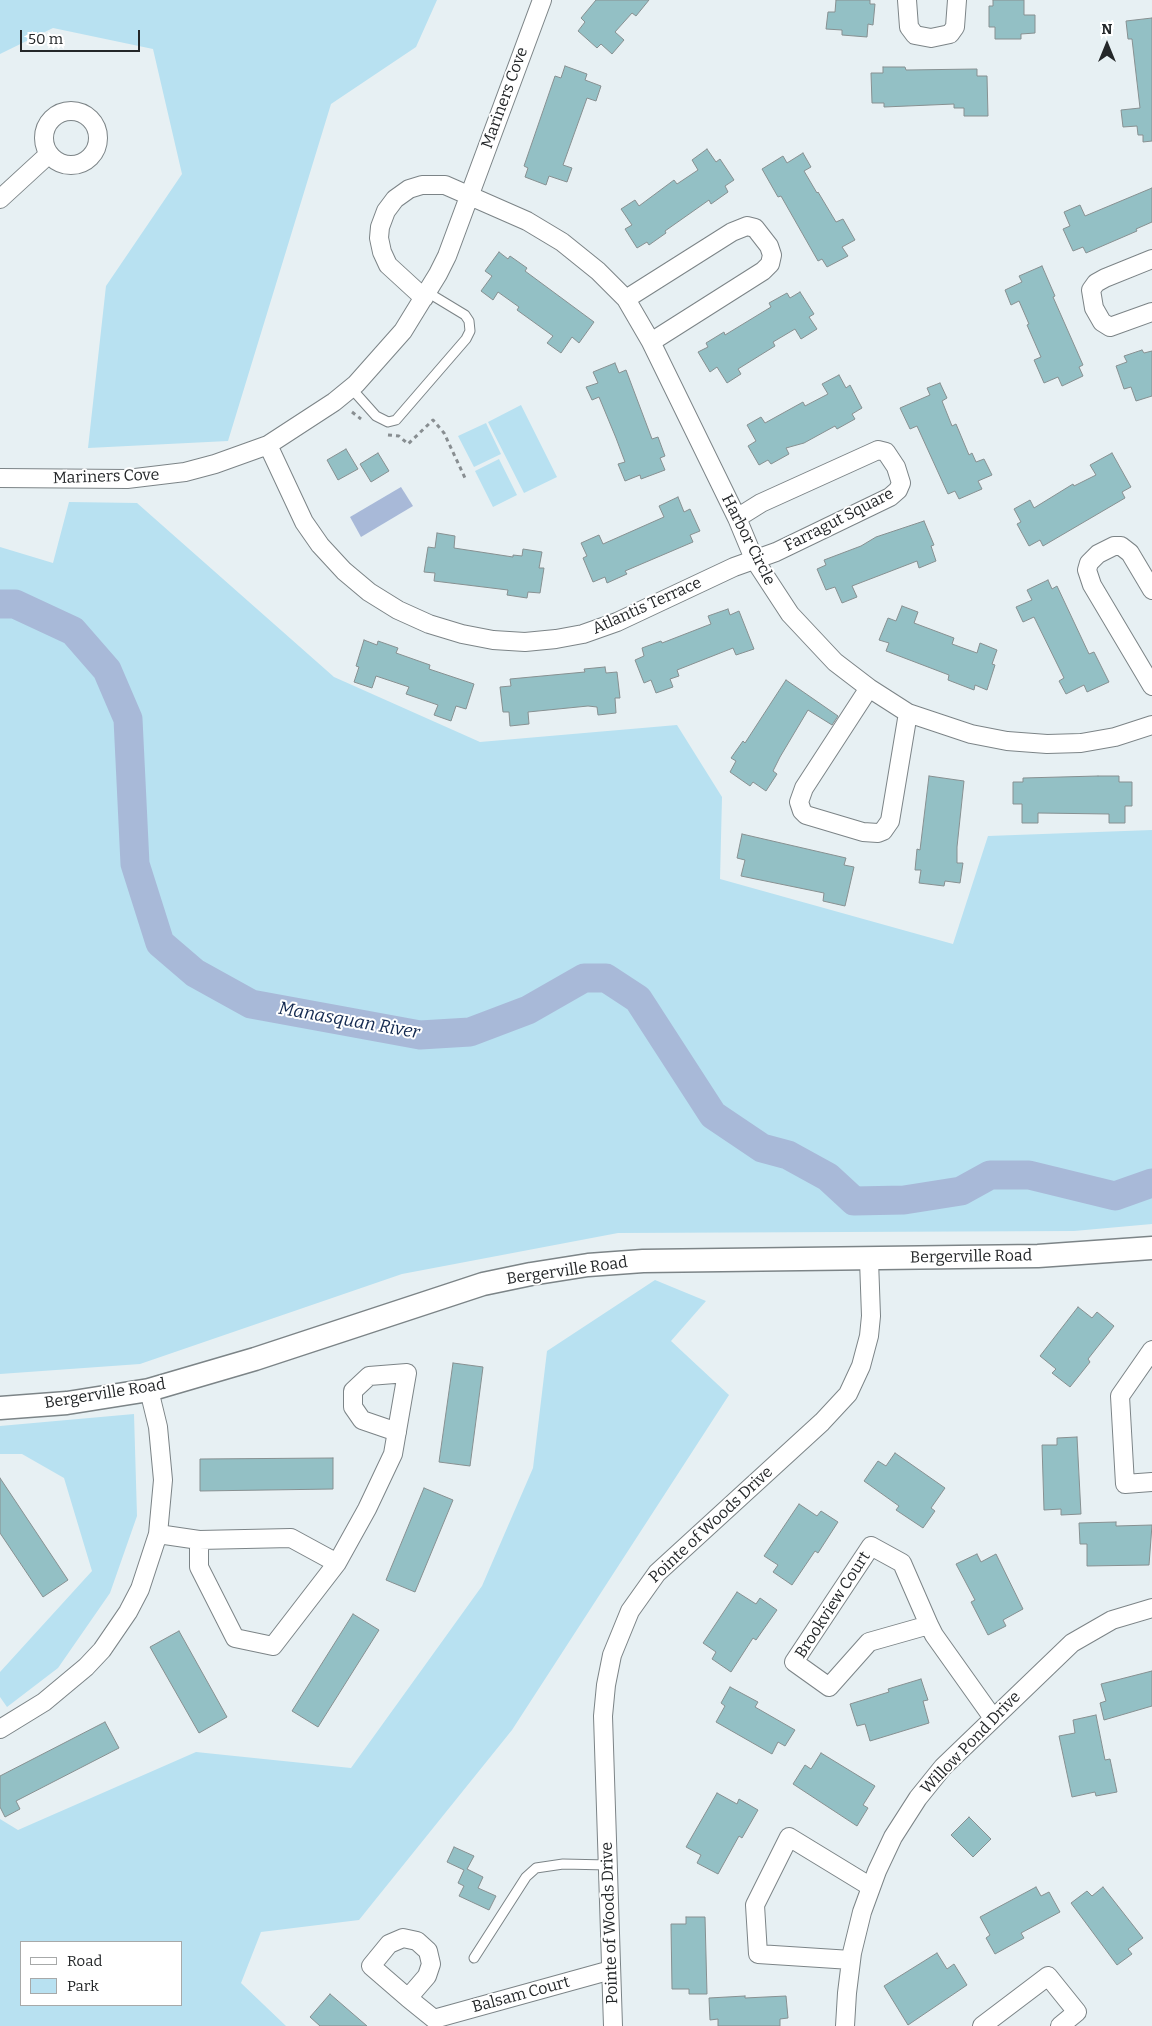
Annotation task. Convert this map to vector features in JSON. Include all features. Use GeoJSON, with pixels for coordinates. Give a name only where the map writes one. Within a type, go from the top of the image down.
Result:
{"type":"FeatureCollection","features":[{"type":"Feature","properties":{"kind":"street","name":"Mariners Cove"},"geometry":{"type":"LineString","coordinates":[[0,478],[110,480],[153,477],[215,464],[268,445],[296,428],[351,388],[378,362],[403,331],[447,256],[542,0]]}},
{"type":"Feature","properties":{"kind":"street"},"geometry":{"type":"LineString","coordinates":[[908,0],[909,27],[915,35],[931,38],[950,34],[955,27],[957,0]]}},
{"type":"Feature","properties":{"kind":"street"},"geometry":{"type":"LineString","coordinates":[[0,199],[49,154]]}},
{"type":"Feature","properties":{"kind":"street"},"geometry":{"type":"LineString","coordinates":[[425,295],[398,277],[388,265],[382,252],[379,238],[380,227],[386,210],[395,199],[409,189],[422,185],[445,185],[527,221],[562,242],[598,271],[626,299],[651,342],[763,271],[770,264],[772,255],[769,246],[755,228],[746,226],[732,232],[626,299]]}},
{"type":"Feature","properties":{"kind":"street"},"geometry":{"type":"LineString","coordinates":[[1152,259],[1105,278],[1096,283],[1091,290],[1094,308],[1102,322],[1110,327],[1152,312]]}},
{"type":"Feature","properties":{"kind":"street","name":"Harbor Circle"},"geometry":{"type":"LineString","coordinates":[[651,342],[754,559],[777,597],[804,632],[835,662],[869,688],[908,713],[971,734],[1007,741],[1047,744],[1081,743],[1114,737],[1152,725]]}},
{"type":"Feature","properties":{"kind":"street","name":"Atlantis Terrace"},"geometry":{"type":"LineString","coordinates":[[268,445],[294,505],[304,522],[320,545],[344,570],[369,592],[398,610],[429,624],[462,634],[493,640],[525,642],[583,634],[617,622],[754,559]]}},
{"type":"Feature","properties":{"kind":"street","name":"Farragut Square"},"geometry":{"type":"LineString","coordinates":[[736,518],[761,504],[878,450],[886,452],[896,467],[900,483],[898,490],[890,497],[776,552],[754,559]]}},
{"type":"Feature","properties":{"kind":"street"},"geometry":{"type":"LineString","coordinates":[[1152,590],[1130,553],[1121,546],[1114,546],[1098,554],[1089,563],[1087,570],[1092,585],[1152,686]]}},
{"type":"Feature","properties":{"kind":"street"},"geometry":{"type":"LineString","coordinates":[[869,688],[804,788],[799,802],[806,815],[863,832],[878,833],[883,831],[890,821],[908,713]]}},
{"type":"Feature","properties":{"kind":"street","name":"Bergerville Road"},"geometry":{"type":"LineString","coordinates":[[0,1408],[67,1403],[149,1390],[255,1359],[434,1299],[531,1274],[588,1265],[643,1261],[869,1260],[1038,1256],[1152,1248]]}},
{"type":"Feature","properties":{"kind":"street","name":"Pointe of Woods Drive"},"geometry":{"type":"LineString","coordinates":[[613,2026],[603,1716],[606,1685],[620,1631],[642,1592],[657,1572],[822,1422],[848,1394],[862,1366],[869,1336],[871,1316],[869,1260]]}},
{"type":"Feature","properties":{"kind":"street"},"geometry":{"type":"LineString","coordinates":[[1152,1350],[1120,1396],[1125,1484],[1152,1482]]}},
{"type":"Feature","properties":{"kind":"street"},"geometry":{"type":"LineString","coordinates":[[0,1730],[67,1684],[102,1650],[128,1612],[140,1589],[158,1534],[162,1499],[162,1460],[158,1427],[149,1390]]}},
{"type":"Feature","properties":{"kind":"street"},"geometry":{"type":"LineString","coordinates":[[199,1540],[199,1568],[235,1638],[273,1646],[337,1563],[367,1509],[393,1454],[397,1432]]}},
{"type":"Feature","properties":{"kind":"street"},"geometry":{"type":"LineString","coordinates":[[158,1534],[199,1540],[291,1538],[337,1563]]}},
{"type":"Feature","properties":{"kind":"street","name":"Brookview Court"},"geometry":{"type":"LineString","coordinates":[[929,1625],[869,1642],[829,1687],[794,1662],[871,1546],[902,1563],[934,1635],[993,1718]]}},
{"type":"Feature","properties":{"kind":"street","name":"Willow Pond Drive"},"geometry":{"type":"LineString","coordinates":[[846,2026],[851,1960],[862,1912],[893,1837],[918,1798],[943,1767],[1072,1643],[1112,1620],[1152,1608]]}},
{"type":"Feature","properties":{"kind":"street"},"geometry":{"type":"LineString","coordinates":[[851,1960],[758,1954],[755,1905],[789,1837],[871,1887]]}},
{"type":"Feature","properties":{"kind":"street","name":"Balsam Court"},"geometry":{"type":"LineString","coordinates":[[408,1998],[434,2019],[611,1970]]}},
{"type":"Feature","properties":{"kind":"street"},"geometry":{"type":"LineString","coordinates":[[982,2026],[1048,1976],[1077,2012],[1060,2026]]}},
{"type":"Feature","properties":{"kind":"lane"},"geometry":{"type":"LineString","coordinates":[[351,388],[376,416],[388,422],[396,420],[466,339],[470,331],[469,321],[465,315],[425,295]]}},
{"type":"Feature","properties":{"kind":"lane"},"geometry":{"type":"LineString","coordinates":[[474,1958],[526,1877],[536,1868],[563,1864],[608,1865]]}},
{"type":"Feature","properties":{"kind":"path"},"geometry":{"type":"LineString","coordinates":[[352,412],[364,422]]}},
{"type":"Feature","properties":{"kind":"path"},"geometry":{"type":"LineString","coordinates":[[379,431],[387,435],[400,436],[408,444],[433,420],[444,433],[465,478]]}},
{"type":"Feature","properties":{"kind":"green space"},"geometry":{"type":"Polygon","coordinates":[[[0,0],[437,0],[416,47],[331,104],[228,441],[88,448],[106,286],[182,174],[153,49],[53,28],[0,54],[0,0]]]}},
{"type":"Feature","properties":{"kind":"green space"},"geometry":{"type":"Polygon","coordinates":[[[521,405],[557,477],[524,493],[488,422],[521,405]]]}},
{"type":"Feature","properties":{"kind":"green space"},"geometry":{"type":"Polygon","coordinates":[[[486,423],[501,454],[474,467],[458,436],[486,423]]]}},
{"type":"Feature","properties":{"kind":"green space"},"geometry":{"type":"Polygon","coordinates":[[[499,459],[517,495],[493,507],[475,471],[499,459]]]}},
{"type":"Feature","properties":{"kind":"green space"},"geometry":{"type":"Polygon","coordinates":[[[69,502],[137,503],[334,677],[480,742],[677,725],[722,797],[720,879],[953,944],[988,836],[1152,830],[1152,1224],[1074,1231],[618,1233],[402,1274],[140,1364],[0,1374],[0,547],[53,563],[69,502]]]}},
{"type":"Feature","properties":{"kind":"green space"},"geometry":{"type":"Polygon","coordinates":[[[655,1280],[706,1301],[671,1341],[729,1395],[512,1730],[359,1920],[261,1932],[241,1983],[286,2026],[0,2026],[0,1819],[18,1830],[196,1752],[351,1768],[482,1586],[533,1468],[547,1351],[655,1280]]]}},
{"type":"Feature","properties":{"kind":"green space"},"geometry":{"type":"Polygon","coordinates":[[[134,1414],[137,1516],[110,1593],[58,1668],[7,1707],[0,1697],[0,1672],[92,1571],[64,1478],[22,1454],[0,1454],[0,1426],[134,1414]]]}},
{"type":"Feature","properties":{"kind":"shaded area"},"geometry":{"type":"Polygon","coordinates":[[[401,487],[413,506],[361,537],[350,517],[401,487]]]}},
{"type":"Feature","properties":{"kind":"building"},"geometry":{"type":"Polygon","coordinates":[[[596,0],[649,0],[636,16],[632,13],[615,32],[624,40],[612,54],[601,44],[597,48],[578,31],[585,22],[581,18],[596,0]]]}},
{"type":"Feature","properties":{"kind":"building"},"geometry":{"type":"Polygon","coordinates":[[[836,0],[870,0],[870,4],[875,4],[873,25],[868,24],[867,37],[842,35],[842,30],[826,29],[828,12],[835,12],[836,0]]]}},
{"type":"Feature","properties":{"kind":"building"},"geometry":{"type":"Polygon","coordinates":[[[993,0],[1024,0],[1024,15],[1035,15],[1035,33],[1021,34],[1021,39],[995,39],[995,27],[989,27],[989,6],[993,6],[993,0]]]}},
{"type":"Feature","properties":{"kind":"building"},"geometry":{"type":"Polygon","coordinates":[[[1152,18],[1152,141],[1143,142],[1143,135],[1138,135],[1137,126],[1123,127],[1121,110],[1140,108],[1132,39],[1128,39],[1126,21],[1152,18]]]}},
{"type":"Feature","properties":{"kind":"building"},"geometry":{"type":"Polygon","coordinates":[[[565,66],[587,74],[585,80],[601,86],[596,101],[587,98],[563,165],[572,168],[567,182],[549,176],[546,185],[525,177],[528,168],[524,166],[555,76],[561,78],[565,66]]]}},
{"type":"Feature","properties":{"kind":"building"},"geometry":{"type":"Polygon","coordinates":[[[883,67],[905,67],[906,70],[977,69],[977,76],[987,76],[988,116],[964,116],[964,108],[954,108],[954,104],[884,107],[884,103],[872,103],[871,73],[883,73],[883,67]]]}},
{"type":"Feature","properties":{"kind":"building"},"geometry":{"type":"Polygon","coordinates":[[[707,149],[716,162],[720,159],[734,180],[725,186],[728,192],[711,204],[709,200],[665,231],[666,233],[649,245],[647,242],[637,248],[625,229],[632,225],[621,209],[635,200],[639,206],[674,180],[677,184],[698,170],[692,160],[707,149]]]}},
{"type":"Feature","properties":{"kind":"building"},"geometry":{"type":"Polygon","coordinates":[[[803,153],[811,167],[804,171],[817,193],[836,222],[843,219],[855,240],[842,247],[848,256],[827,267],[822,259],[818,261],[781,196],[778,197],[762,169],[783,156],[787,163],[803,153]]]}},
{"type":"Feature","properties":{"kind":"building"},"geometry":{"type":"Polygon","coordinates":[[[1152,188],[1152,222],[1136,229],[1137,231],[1086,253],[1083,247],[1073,251],[1063,229],[1070,226],[1064,212],[1080,205],[1085,216],[1152,188]]]}},
{"type":"Feature","properties":{"kind":"building"},"geometry":{"type":"Polygon","coordinates":[[[499,252],[508,259],[510,256],[527,268],[525,271],[594,322],[579,343],[572,337],[561,353],[547,343],[553,336],[517,310],[519,307],[498,292],[493,300],[481,291],[492,276],[485,271],[499,252]]]}},
{"type":"Feature","properties":{"kind":"building"},"geometry":{"type":"Polygon","coordinates":[[[1042,266],[1055,296],[1053,297],[1083,365],[1079,367],[1083,376],[1062,386],[1058,377],[1044,383],[1034,360],[1041,357],[1027,325],[1029,324],[1019,301],[1011,305],[1005,290],[1022,282],[1019,276],[1042,266]]]}},
{"type":"Feature","properties":{"kind":"building"},"geometry":{"type":"Polygon","coordinates":[[[800,292],[814,314],[809,317],[817,329],[801,339],[795,329],[773,342],[775,346],[738,369],[741,374],[727,383],[717,367],[710,372],[698,352],[708,347],[706,343],[724,332],[725,335],[771,307],[769,303],[787,293],[790,298],[800,292]]]}},
{"type":"Feature","properties":{"kind":"building"},"geometry":{"type":"Polygon","coordinates":[[[1142,350],[1144,353],[1152,351],[1152,396],[1136,401],[1131,387],[1124,389],[1116,366],[1127,362],[1124,356],[1142,350]]]}},
{"type":"Feature","properties":{"kind":"building"},"geometry":{"type":"Polygon","coordinates":[[[615,363],[619,373],[626,370],[652,439],[658,437],[665,456],[660,458],[665,470],[641,479],[640,475],[625,481],[618,464],[625,462],[599,397],[592,400],[586,387],[598,383],[593,372],[615,363]]]}},
{"type":"Feature","properties":{"kind":"building"},"geometry":{"type":"Polygon","coordinates":[[[839,375],[846,388],[850,385],[862,408],[852,414],[855,419],[837,429],[835,426],[804,443],[786,448],[789,454],[771,464],[768,460],[759,465],[748,446],[756,441],[747,425],[761,417],[765,423],[803,402],[805,406],[828,394],[822,384],[839,375]]]}},
{"type":"Feature","properties":{"kind":"building"},"geometry":{"type":"Polygon","coordinates":[[[940,383],[947,398],[942,401],[952,426],[956,424],[969,455],[972,453],[976,462],[984,459],[992,475],[978,481],[982,489],[959,499],[955,491],[948,494],[917,426],[910,429],[900,408],[930,395],[927,388],[940,383]]]}},
{"type":"Feature","properties":{"kind":"building"},"geometry":{"type":"Polygon","coordinates":[[[346,449],[358,469],[338,480],[327,460],[346,449]]]}},
{"type":"Feature","properties":{"kind":"building"},"geometry":{"type":"Polygon","coordinates":[[[378,453],[389,471],[371,482],[360,464],[378,453]]]}},
{"type":"Feature","properties":{"kind":"building"},"geometry":{"type":"Polygon","coordinates":[[[1112,453],[1131,487],[1122,492],[1125,498],[1043,546],[1040,540],[1029,546],[1017,524],[1021,522],[1014,509],[1030,500],[1034,508],[1073,484],[1074,486],[1096,475],[1090,465],[1112,453]]]}},
{"type":"Feature","properties":{"kind":"building"},"geometry":{"type":"Polygon","coordinates":[[[678,497],[684,512],[690,509],[700,531],[690,535],[693,542],[625,571],[627,574],[607,583],[605,577],[593,582],[583,558],[587,556],[581,543],[599,535],[603,544],[664,517],[659,506],[678,497]]]}},
{"type":"Feature","properties":{"kind":"building"},"geometry":{"type":"Polygon","coordinates":[[[924,521],[934,545],[931,546],[936,561],[919,568],[917,561],[852,586],[857,597],[842,603],[835,587],[826,590],[817,569],[826,565],[824,560],[861,546],[876,537],[924,521]]]}},
{"type":"Feature","properties":{"kind":"building"},"geometry":{"type":"Polygon","coordinates":[[[437,533],[455,536],[454,548],[513,557],[513,555],[522,556],[523,549],[542,552],[539,568],[544,568],[540,593],[528,592],[527,598],[507,595],[508,590],[434,581],[435,573],[424,572],[428,547],[435,548],[437,533]]]}},
{"type":"Feature","properties":{"kind":"building"},"geometry":{"type":"Polygon","coordinates":[[[1048,580],[1052,589],[1057,586],[1089,654],[1094,652],[1109,682],[1087,692],[1084,685],[1066,694],[1059,681],[1064,678],[1034,617],[1023,622],[1016,607],[1032,600],[1027,590],[1048,580]]]}},
{"type":"Feature","properties":{"kind":"building"},"geometry":{"type":"Polygon","coordinates":[[[902,606],[918,612],[914,623],[954,638],[952,644],[977,653],[980,643],[997,650],[992,664],[995,665],[987,690],[975,685],[974,690],[948,680],[949,675],[886,651],[889,643],[879,640],[888,618],[896,621],[902,606]]]}},
{"type":"Feature","properties":{"kind":"building"},"geometry":{"type":"Polygon","coordinates":[[[728,609],[730,615],[739,611],[754,649],[736,655],[733,648],[677,670],[679,676],[670,679],[673,687],[656,693],[651,680],[644,683],[635,660],[644,656],[642,648],[661,641],[662,643],[711,624],[708,616],[728,609]]]}},
{"type":"Feature","properties":{"kind":"building"},"geometry":{"type":"Polygon","coordinates":[[[364,640],[377,645],[378,641],[398,648],[396,653],[430,665],[429,669],[474,684],[466,709],[456,706],[451,721],[434,715],[438,705],[406,694],[409,687],[376,676],[372,688],[354,682],[359,667],[356,666],[364,640]]]}},
{"type":"Feature","properties":{"kind":"building"},"geometry":{"type":"Polygon","coordinates":[[[605,667],[606,673],[617,672],[620,698],[615,698],[616,713],[598,715],[597,707],[588,706],[528,712],[529,724],[510,726],[509,712],[503,712],[500,687],[511,686],[510,679],[585,672],[584,669],[605,667]]]}},
{"type":"Feature","properties":{"kind":"building"},"geometry":{"type":"Polygon","coordinates":[[[786,680],[838,716],[832,725],[808,710],[780,757],[773,771],[777,774],[766,791],[753,782],[750,786],[730,772],[736,761],[731,758],[743,741],[745,743],[786,680]]]}},
{"type":"Feature","properties":{"kind":"building"},"geometry":{"type":"Polygon","coordinates":[[[929,776],[964,781],[957,847],[957,863],[963,863],[960,883],[945,881],[944,886],[919,883],[921,870],[915,870],[917,849],[920,850],[929,776]]]}},
{"type":"Feature","properties":{"kind":"building"},"geometry":{"type":"Polygon","coordinates":[[[1119,776],[1119,782],[1132,782],[1132,806],[1125,806],[1125,823],[1109,823],[1109,814],[1038,813],[1038,823],[1022,823],[1022,804],[1013,804],[1013,782],[1023,782],[1023,778],[1119,776]]]}},
{"type":"Feature","properties":{"kind":"building"},"geometry":{"type":"Polygon","coordinates":[[[742,834],[846,858],[844,865],[854,867],[845,906],[823,901],[824,893],[741,876],[745,860],[737,858],[742,834]]]}},
{"type":"Feature","properties":{"kind":"building"},"geometry":{"type":"Polygon","coordinates":[[[1078,1307],[1092,1318],[1097,1312],[1114,1326],[1088,1359],[1090,1362],[1070,1387],[1052,1373],[1056,1369],[1040,1356],[1078,1307]]]}},
{"type":"Feature","properties":{"kind":"building"},"geometry":{"type":"Polygon","coordinates":[[[453,1363],[483,1367],[470,1466],[439,1462],[453,1363]]]}},
{"type":"Feature","properties":{"kind":"building"},"geometry":{"type":"Polygon","coordinates":[[[1077,1437],[1081,1514],[1061,1515],[1061,1509],[1044,1510],[1042,1445],[1057,1445],[1057,1438],[1077,1437]]]}},
{"type":"Feature","properties":{"kind":"building"},"geometry":{"type":"Polygon","coordinates":[[[895,1453],[945,1488],[931,1508],[935,1511],[923,1528],[896,1510],[899,1506],[864,1481],[878,1461],[886,1466],[895,1453]]]}},
{"type":"Feature","properties":{"kind":"building"},"geometry":{"type":"Polygon","coordinates":[[[333,1458],[333,1489],[200,1491],[200,1459],[333,1458]]]}},
{"type":"Feature","properties":{"kind":"building"},"geometry":{"type":"Polygon","coordinates":[[[0,1478],[68,1580],[43,1597],[0,1533],[0,1478]]]}},
{"type":"Feature","properties":{"kind":"building"},"geometry":{"type":"Polygon","coordinates":[[[424,1488],[453,1500],[415,1592],[386,1580],[424,1488]]]}},
{"type":"Feature","properties":{"kind":"building"},"geometry":{"type":"Polygon","coordinates":[[[799,1504],[817,1516],[821,1511],[838,1522],[818,1553],[815,1551],[792,1585],[773,1572],[778,1565],[764,1556],[799,1504]]]}},
{"type":"Feature","properties":{"kind":"building"},"geometry":{"type":"Polygon","coordinates":[[[1116,1522],[1116,1526],[1152,1525],[1149,1565],[1087,1566],[1087,1544],[1080,1544],[1079,1523],[1116,1522]]]}},
{"type":"Feature","properties":{"kind":"building"},"geometry":{"type":"Polygon","coordinates":[[[977,1554],[981,1562],[996,1554],[1023,1609],[1003,1620],[1006,1626],[988,1635],[971,1602],[975,1600],[956,1564],[977,1554]]]}},
{"type":"Feature","properties":{"kind":"building"},"geometry":{"type":"Polygon","coordinates":[[[737,1592],[756,1604],[760,1598],[777,1610],[756,1640],[753,1638],[731,1672],[712,1659],[716,1652],[703,1643],[737,1592]]]}},
{"type":"Feature","properties":{"kind":"building"},"geometry":{"type":"Polygon","coordinates":[[[353,1614],[379,1630],[318,1727],[292,1711],[353,1614]]]}},
{"type":"Feature","properties":{"kind":"building"},"geometry":{"type":"Polygon","coordinates":[[[179,1631],[227,1717],[199,1733],[150,1647],[179,1631]]]}},
{"type":"Feature","properties":{"kind":"building"},"geometry":{"type":"Polygon","coordinates":[[[1152,1671],[1152,1706],[1104,1720],[1100,1703],[1106,1701],[1101,1684],[1152,1671]]]}},
{"type":"Feature","properties":{"kind":"building"},"geometry":{"type":"Polygon","coordinates":[[[921,1679],[928,1700],[923,1701],[929,1723],[870,1741],[865,1724],[857,1726],[850,1704],[889,1692],[888,1689],[921,1679]]]}},
{"type":"Feature","properties":{"kind":"building"},"geometry":{"type":"Polygon","coordinates":[[[730,1687],[758,1702],[755,1707],[795,1730],[785,1746],[778,1742],[772,1754],[716,1722],[725,1706],[721,1703],[730,1687]]]}},
{"type":"Feature","properties":{"kind":"building"},"geometry":{"type":"Polygon","coordinates":[[[1096,1715],[1105,1760],[1110,1759],[1117,1792],[1096,1796],[1095,1792],[1072,1797],[1059,1736],[1075,1733],[1073,1720],[1096,1715]]]}},
{"type":"Feature","properties":{"kind":"building"},"geometry":{"type":"Polygon","coordinates":[[[105,1722],[119,1748],[16,1801],[20,1809],[5,1817],[0,1807],[0,1776],[105,1722]]]}},
{"type":"Feature","properties":{"kind":"building"},"geometry":{"type":"Polygon","coordinates":[[[821,1753],[875,1786],[863,1805],[868,1808],[857,1826],[793,1784],[805,1765],[811,1769],[821,1753]]]}},
{"type":"Feature","properties":{"kind":"building"},"geometry":{"type":"Polygon","coordinates":[[[717,1793],[737,1804],[739,1799],[758,1810],[742,1838],[739,1836],[718,1874],[697,1863],[701,1855],[686,1847],[717,1793]]]}},
{"type":"Feature","properties":{"kind":"building"},"geometry":{"type":"Polygon","coordinates":[[[969,1817],[991,1839],[973,1857],[951,1835],[969,1817]]]}},
{"type":"Feature","properties":{"kind":"building"},"geometry":{"type":"Polygon","coordinates":[[[454,1847],[474,1856],[467,1869],[483,1877],[478,1888],[496,1896],[489,1910],[459,1896],[464,1886],[458,1883],[464,1870],[447,1862],[454,1847]]]}},
{"type":"Feature","properties":{"kind":"building"},"geometry":{"type":"Polygon","coordinates":[[[1036,1887],[1041,1896],[1049,1892],[1060,1912],[1021,1933],[1024,1938],[995,1954],[986,1938],[990,1935],[980,1917],[1036,1887]]]}},
{"type":"Feature","properties":{"kind":"building"},"geometry":{"type":"Polygon","coordinates":[[[1103,1887],[1143,1938],[1128,1949],[1132,1954],[1117,1965],[1071,1903],[1087,1891],[1092,1896],[1103,1887]]]}},
{"type":"Feature","properties":{"kind":"building"},"geometry":{"type":"Polygon","coordinates":[[[686,1917],[705,1917],[707,1994],[689,1994],[689,1989],[672,1989],[671,1924],[686,1924],[686,1917]]]}},
{"type":"Feature","properties":{"kind":"building"},"geometry":{"type":"Polygon","coordinates":[[[937,1953],[947,1969],[954,1964],[967,1985],[908,2025],[884,1986],[937,1953]]]}},
{"type":"Feature","properties":{"kind":"building"},"geometry":{"type":"Polygon","coordinates":[[[330,1994],[367,2026],[320,2026],[310,2017],[330,1994]]]}},
{"type":"Feature","properties":{"kind":"building"},"geometry":{"type":"Polygon","coordinates":[[[745,1996],[745,1998],[786,1996],[788,2018],[780,2019],[780,2026],[718,2026],[718,2019],[710,2020],[709,1998],[745,1996]]]}},
{"type":"Feature","properties":{"kind":"waterway","name":"Manasquan River"},"geometry":{"type":"LineString","coordinates":[[0,604],[15,604],[73,631],[107,670],[128,719],[135,864],[160,943],[195,973],[251,1004],[420,1035],[470,1032],[528,1010],[584,978],[606,978],[638,999],[713,1115],[762,1148],[788,1155],[828,1177],[854,1201],[904,1200],[961,1191],[990,1175],[1029,1175],[1115,1196],[1152,1183]]}}]}
